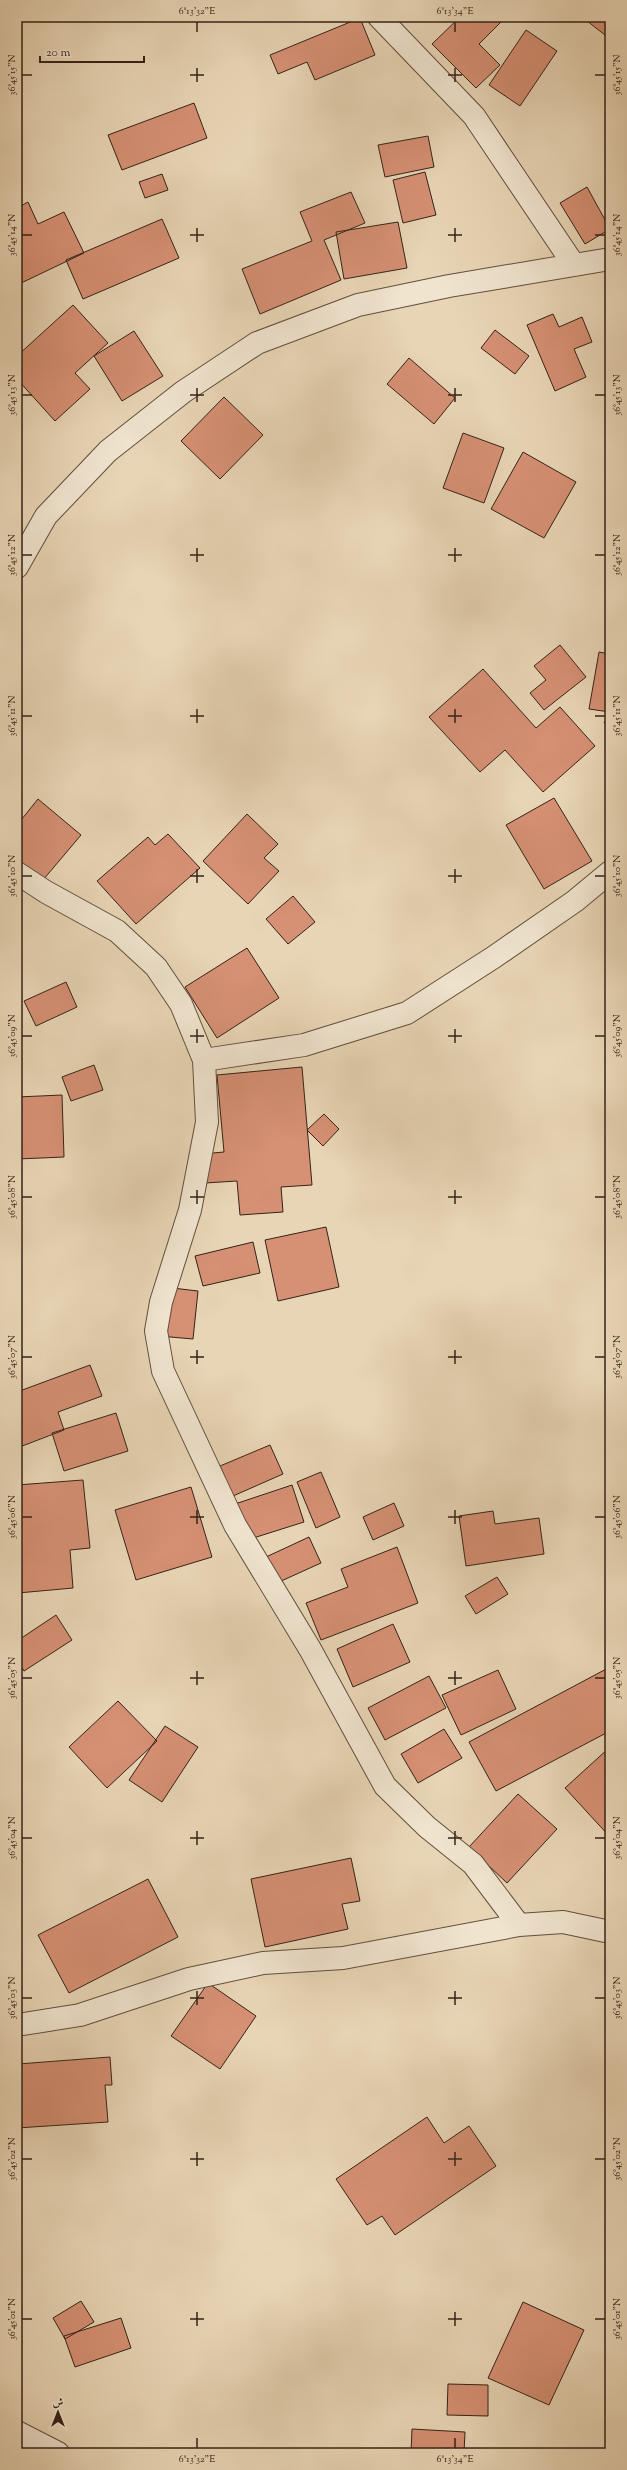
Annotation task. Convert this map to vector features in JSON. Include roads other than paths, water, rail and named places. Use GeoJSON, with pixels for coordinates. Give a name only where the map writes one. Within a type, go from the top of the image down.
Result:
{"type":"FeatureCollection","features":[{"type":"Feature","properties":{"kind":"street"},"geometry":{"type":"LineString","coordinates":[[379,17],[474,116],[574,265]]}},
{"type":"Feature","properties":{"kind":"street"},"geometry":{"type":"LineString","coordinates":[[17,567],[46,516],[108,451],[183,392],[257,343],[358,305],[574,265],[610,260]]}},
{"type":"Feature","properties":{"kind":"street"},"geometry":{"type":"LineString","coordinates":[[204,1060],[304,1044],[407,1013],[494,957],[575,901],[610,872]]}},
{"type":"Feature","properties":{"kind":"street"},"geometry":{"type":"LineString","coordinates":[[17,873],[46,892],[117,931],[156,967],[182,1004],[204,1060],[206,1122],[190,1210],[161,1302],[156,1331],[163,1371],[235,1525],[310,1649],[385,1786],[427,1827],[473,1864],[519,1925]]}},
{"type":"Feature","properties":{"kind":"street"},"geometry":{"type":"LineString","coordinates":[[17,2025],[80,2015],[189,1980],[263,1963],[343,1958],[519,1925],[563,1922],[610,1932]]}},
{"type":"Feature","properties":{"kind":"street"},"geometry":{"type":"LineString","coordinates":[[17,2432],[58,2453]]}}]}
